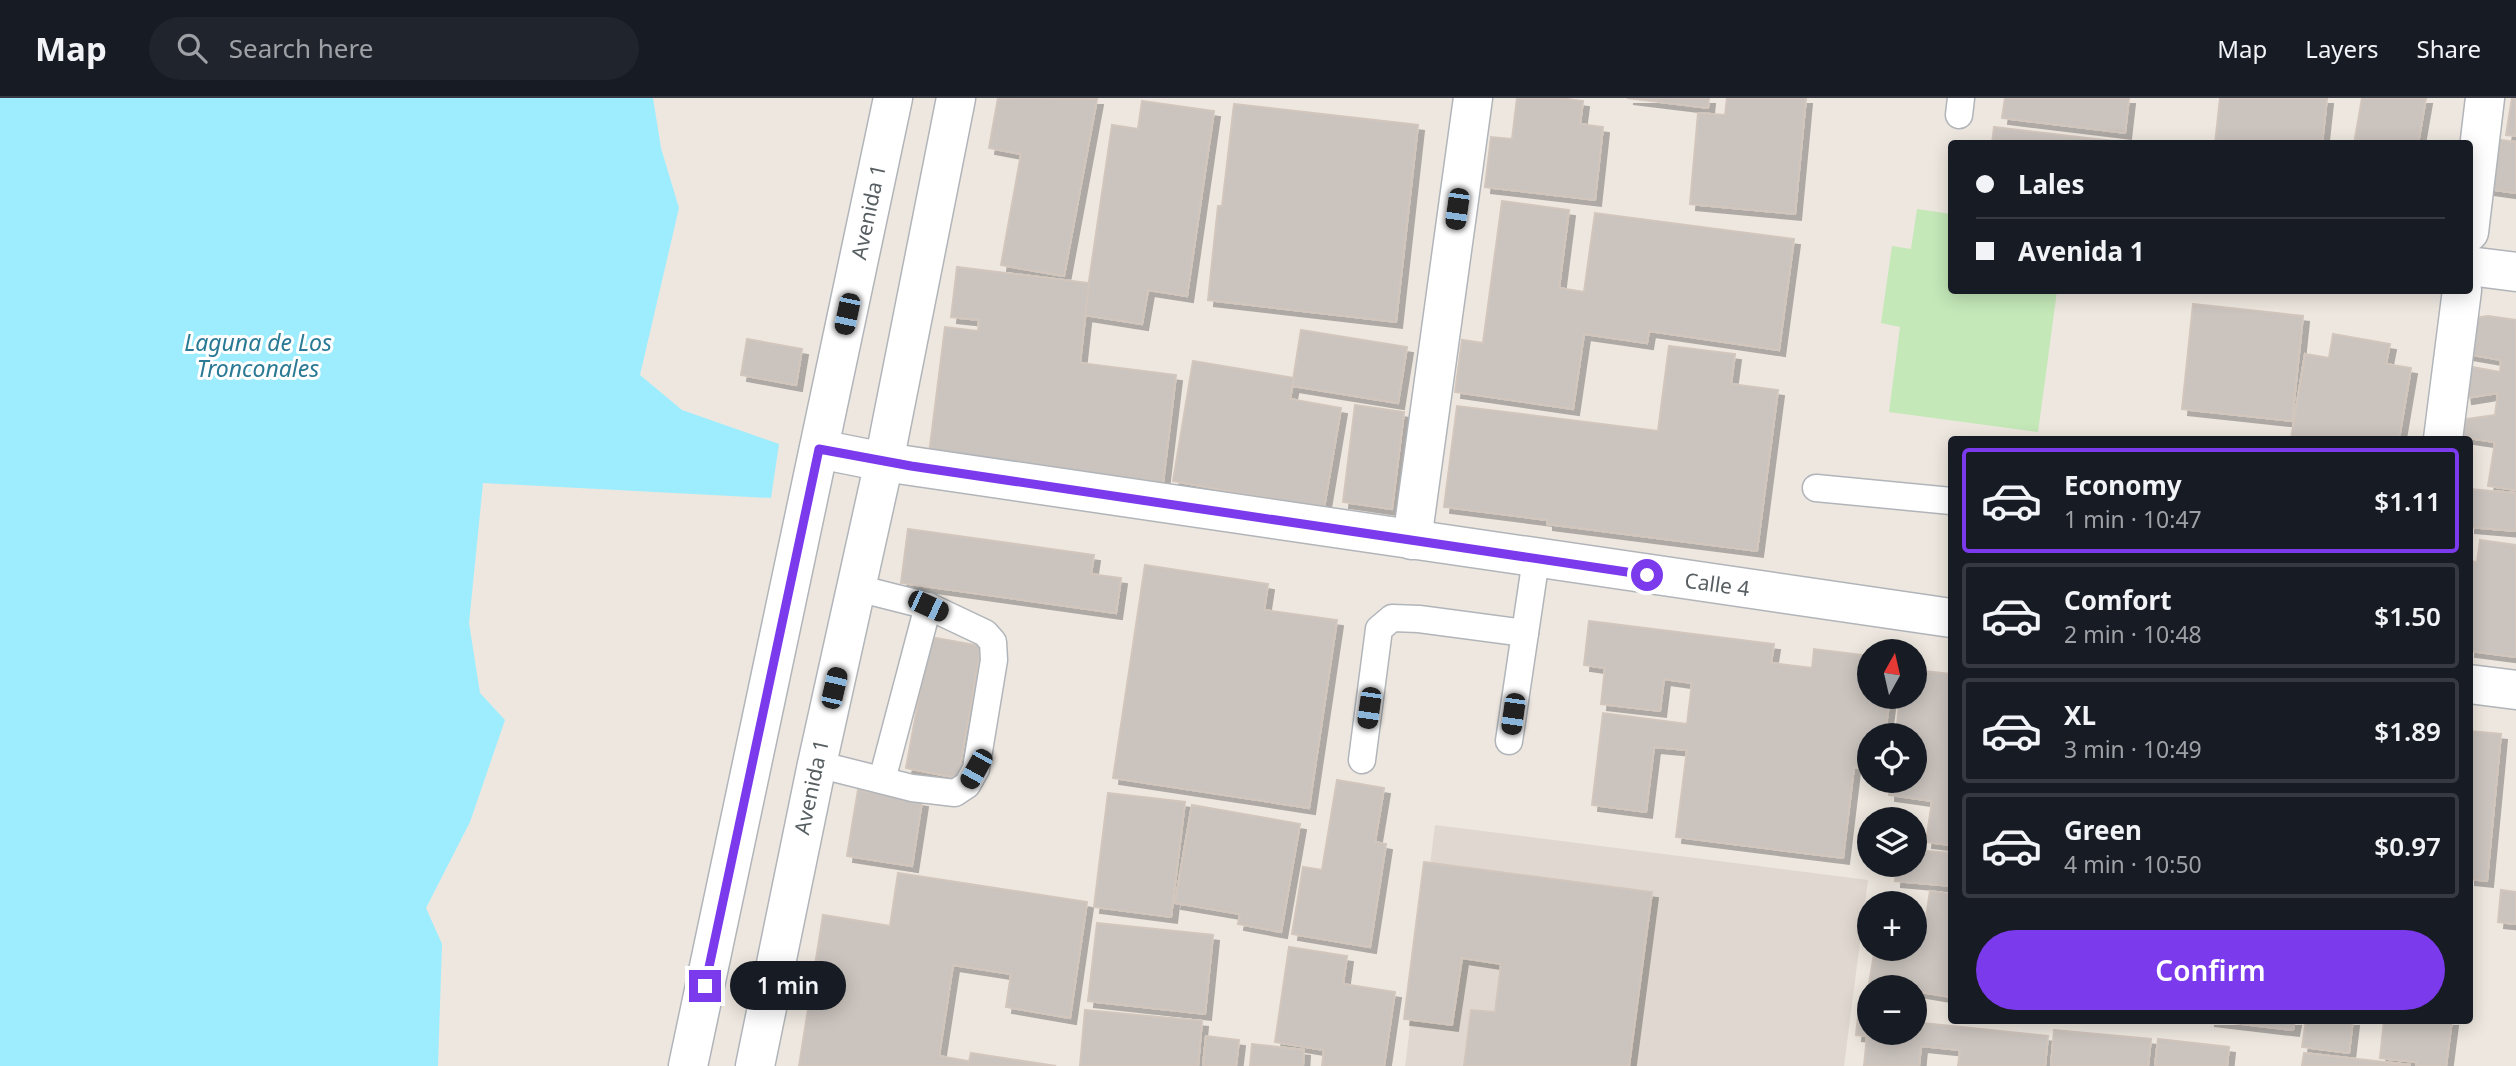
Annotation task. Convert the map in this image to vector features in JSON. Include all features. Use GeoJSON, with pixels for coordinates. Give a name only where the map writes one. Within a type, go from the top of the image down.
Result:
{"type":"FeatureCollection","features":[{"type":"Feature","properties":{"kind":"street","name":"Avenida 1"},"geometry":{"type":"LineString","coordinates":[[688,1066],[893,98]]}},
{"type":"Feature","properties":{"kind":"street","name":"Avenida 1"},"geometry":{"type":"LineString","coordinates":[[755,1066],[817,764],[884,462],[956,98]]}},
{"type":"Feature","properties":{"kind":"street"},"geometry":{"type":"LineString","coordinates":[[1412,540],[1473,98]]}},
{"type":"Feature","properties":{"kind":"street"},"geometry":{"type":"LineString","coordinates":[[2473,198],[2485,98]]}},
{"type":"Feature","properties":{"kind":"street"},"geometry":{"type":"LineString","coordinates":[[2473,267],[2516,272]]}},
{"type":"Feature","properties":{"kind":"street"},"geometry":{"type":"LineString","coordinates":[[2443,436],[2461,294]]}},
{"type":"Feature","properties":{"kind":"street","name":"Calle 4"},"geometry":{"type":"LineString","coordinates":[[819,449],[884,462],[1948,618]]}},
{"type":"Feature","properties":{"kind":"street"},"geometry":{"type":"LineString","coordinates":[[2473,685],[2516,690]]}},
{"type":"Feature","properties":{"kind":"lane"},"geometry":{"type":"LineString","coordinates":[[1816,488],[1948,501]]}},
{"type":"Feature","properties":{"kind":"lane"},"geometry":{"type":"LineString","coordinates":[[1509,741],[1536,559]]}},
{"type":"Feature","properties":{"kind":"lane"},"geometry":{"type":"LineString","coordinates":[[817,764],[912,788],[955,793],[967,785],[976,769],[994,660],[993,642],[985,633],[928,606],[856,588]]}},
{"type":"Feature","properties":{"kind":"lane"},"geometry":{"type":"LineString","coordinates":[[882,780],[928,606]]}},
{"type":"Feature","properties":{"kind":"lane"},"geometry":{"type":"LineString","coordinates":[[1362,760],[1378,629],[1392,618],[1525,633]]}},
{"type":"Feature","properties":{"kind":"shaded area"},"geometry":{"type":"Polygon","coordinates":[[[1435,825],[1868,880],[1867,891],[1857,891],[1858,961],[1844,1066],[1405,1066],[1435,825]]]}},
{"type":"Feature","properties":{"kind":"green space"},"geometry":{"type":"Polygon","coordinates":[[[1917,209],[1948,214],[1948,294],[2057,294],[2038,432],[1889,412],[1900,327],[1881,323],[1892,246],[1911,249],[1917,209]]]}},
{"type":"Feature","properties":{"kind":"water","name":"Laguna de Los Tronconales"},"geometry":{"type":"Polygon","coordinates":[[[0,98],[653,98],[661,148],[679,208],[640,375],[682,410],[779,444],[771,498],[483,483],[469,623],[480,693],[505,720],[470,822],[426,908],[442,944],[438,1066],[0,1066],[0,98]]]}},
{"type":"Feature","properties":{"kind":"building"},"geometry":{"type":"Polygon","coordinates":[[[998,98],[1097,99],[1064,276],[1001,265],[1021,154],[989,148],[998,98]]]}},
{"type":"Feature","properties":{"kind":"building"},"geometry":{"type":"Polygon","coordinates":[[[1517,98],[1583,101],[1580,124],[1603,127],[1595,200],[1485,187],[1491,137],[1512,139],[1517,98]]]}},
{"type":"Feature","properties":{"kind":"building"},"geometry":{"type":"Polygon","coordinates":[[[1627,98],[1709,98],[1708,108],[1627,98]]]}},
{"type":"Feature","properties":{"kind":"building"},"geometry":{"type":"Polygon","coordinates":[[[1727,98],[1806,98],[1795,214],[1690,204],[1698,113],[1725,115],[1727,98]]]}},
{"type":"Feature","properties":{"kind":"building"},"geometry":{"type":"Polygon","coordinates":[[[2005,98],[2129,98],[2125,133],[2002,118],[2005,98]]]}},
{"type":"Feature","properties":{"kind":"building"},"geometry":{"type":"Polygon","coordinates":[[[2220,98],[2327,98],[2322,140],[2215,140],[2220,98]]]}},
{"type":"Feature","properties":{"kind":"building"},"geometry":{"type":"Polygon","coordinates":[[[2362,98],[2426,98],[2419,140],[2355,140],[2362,98]]]}},
{"type":"Feature","properties":{"kind":"building"},"geometry":{"type":"Polygon","coordinates":[[[2512,98],[2516,98],[2516,136],[2506,135],[2512,98]]]}},
{"type":"Feature","properties":{"kind":"building"},"geometry":{"type":"Polygon","coordinates":[[[1142,101],[1214,111],[1187,296],[1148,290],[1142,324],[1084,315],[1112,125],[1138,129],[1142,101]]]}},
{"type":"Feature","properties":{"kind":"building"},"geometry":{"type":"Polygon","coordinates":[[[1234,104],[1418,125],[1396,322],[1208,300],[1218,206],[1222,206],[1234,104]]]}},
{"type":"Feature","properties":{"kind":"building"},"geometry":{"type":"Polygon","coordinates":[[[1994,127],[2105,140],[1992,140],[1994,127]]]}},
{"type":"Feature","properties":{"kind":"building"},"geometry":{"type":"Polygon","coordinates":[[[2494,139],[2516,142],[2516,193],[2487,189],[2494,139]]]}},
{"type":"Feature","properties":{"kind":"building"},"geometry":{"type":"Polygon","coordinates":[[[1502,201],[1569,210],[1559,288],[1584,292],[1595,213],[1794,239],[1779,350],[1649,331],[1647,343],[1584,334],[1573,409],[1455,392],[1462,340],[1483,343],[1502,201]]]}},
{"type":"Feature","properties":{"kind":"building"},"geometry":{"type":"Polygon","coordinates":[[[957,267],[1089,283],[1080,363],[1176,375],[1163,483],[929,454],[945,327],[978,331],[979,320],[951,317],[957,267]]]}},
{"type":"Feature","properties":{"kind":"building"},"geometry":{"type":"Polygon","coordinates":[[[2193,304],[2303,316],[2292,421],[2182,409],[2193,304]]]}},
{"type":"Feature","properties":{"kind":"building"},"geometry":{"type":"Polygon","coordinates":[[[2488,316],[2516,320],[2516,490],[2488,486],[2495,442],[2473,439],[2473,436],[2460,436],[2459,420],[2495,415],[2498,393],[2466,398],[2461,365],[2500,372],[2501,360],[2461,353],[2467,319],[2488,316]]]}},
{"type":"Feature","properties":{"kind":"building"},"geometry":{"type":"Polygon","coordinates":[[[1301,330],[1407,347],[1398,403],[1292,386],[1301,330]]]}},
{"type":"Feature","properties":{"kind":"building"},"geometry":{"type":"Polygon","coordinates":[[[2333,334],[2390,344],[2386,364],[2411,368],[2400,436],[2291,436],[2305,354],[2329,358],[2333,334]]]}},
{"type":"Feature","properties":{"kind":"building"},"geometry":{"type":"Polygon","coordinates":[[[747,339],[802,349],[796,385],[741,375],[747,339]]]}},
{"type":"Feature","properties":{"kind":"building"},"geometry":{"type":"Polygon","coordinates":[[[1669,346],[1735,354],[1731,384],[1778,390],[1757,551],[1547,524],[1547,520],[1444,507],[1457,406],[1658,431],[1669,346]]]}},
{"type":"Feature","properties":{"kind":"building"},"geometry":{"type":"Polygon","coordinates":[[[1193,361],[1294,378],[1290,399],[1341,408],[1324,508],[1173,481],[1193,361]]]}},
{"type":"Feature","properties":{"kind":"building"},"geometry":{"type":"Polygon","coordinates":[[[1355,405],[1404,412],[1392,509],[1343,502],[1355,405]]]}},
{"type":"Feature","properties":{"kind":"building"},"geometry":{"type":"Polygon","coordinates":[[[2473,489],[2516,493],[2516,531],[2473,527],[2473,489]]]}},
{"type":"Feature","properties":{"kind":"building"},"geometry":{"type":"Polygon","coordinates":[[[908,529],[1094,555],[1091,574],[1121,578],[1116,613],[901,583],[908,529]]]}},
{"type":"Feature","properties":{"kind":"building"},"geometry":{"type":"Polygon","coordinates":[[[2480,540],[2516,545],[2516,657],[2473,652],[2473,562],[2477,562],[2480,540]]]}},
{"type":"Feature","properties":{"kind":"building"},"geometry":{"type":"Polygon","coordinates":[[[1145,565],[1268,584],[1264,610],[1337,620],[1309,808],[1113,778],[1145,565]]]}},
{"type":"Feature","properties":{"kind":"building"},"geometry":{"type":"Polygon","coordinates":[[[1589,621],[1774,644],[1771,663],[1812,668],[1814,649],[1857,654],[1857,709],[1888,709],[1887,723],[1857,723],[1857,767],[1854,767],[1843,858],[1676,837],[1687,750],[1654,747],[1646,812],[1592,805],[1603,713],[1687,724],[1692,683],[1664,679],[1660,711],[1601,704],[1605,668],[1584,665],[1589,621]]]}},
{"type":"Feature","properties":{"kind":"building"},"geometry":{"type":"Polygon","coordinates":[[[930,637],[981,646],[958,778],[906,768],[930,637]]]}},
{"type":"Feature","properties":{"kind":"building"},"geometry":{"type":"Polygon","coordinates":[[[1927,671],[1948,674],[1948,845],[1927,842],[1932,801],[1889,795],[1927,793],[1927,723],[1897,723],[1899,709],[1927,709],[1927,671]]]}},
{"type":"Feature","properties":{"kind":"building"},"geometry":{"type":"Polygon","coordinates":[[[2473,731],[2501,734],[2487,881],[2473,879],[2473,731]]]}},
{"type":"Feature","properties":{"kind":"building"},"geometry":{"type":"Polygon","coordinates":[[[1337,780],[1384,788],[1375,842],[1386,844],[1370,947],[1292,934],[1303,867],[1322,870],[1337,780]]]}},
{"type":"Feature","properties":{"kind":"building"},"geometry":{"type":"Polygon","coordinates":[[[858,790],[922,801],[912,866],[847,856],[858,790]]]}},
{"type":"Feature","properties":{"kind":"building"},"geometry":{"type":"Polygon","coordinates":[[[1108,793],[1185,802],[1171,917],[1094,907],[1108,793]]]}},
{"type":"Feature","properties":{"kind":"building"},"geometry":{"type":"Polygon","coordinates":[[[1192,805],[1300,824],[1281,932],[1238,924],[1240,914],[1175,903],[1192,805]]]}},
{"type":"Feature","properties":{"kind":"building"},"geometry":{"type":"Polygon","coordinates":[[[1927,851],[1948,853],[1948,886],[1895,881],[1895,877],[1927,877],[1927,851]]]}},
{"type":"Feature","properties":{"kind":"building"},"geometry":{"type":"Polygon","coordinates":[[[1424,862],[1652,892],[1629,1066],[1464,1066],[1471,1010],[1495,1012],[1501,964],[1462,958],[1452,1025],[1404,1019],[1424,862]]]}},
{"type":"Feature","properties":{"kind":"building"},"geometry":{"type":"Polygon","coordinates":[[[898,873],[1087,902],[1070,1018],[1006,1007],[1011,974],[953,965],[939,1056],[974,1062],[974,1066],[799,1066],[823,915],[890,926],[898,873]]]}},
{"type":"Feature","properties":{"kind":"building"},"geometry":{"type":"Polygon","coordinates":[[[2501,890],[2516,892],[2516,924],[2498,922],[2501,890]]]}},
{"type":"Feature","properties":{"kind":"building"},"geometry":{"type":"Polygon","coordinates":[[[1930,891],[1948,894],[1948,997],[1927,993],[1927,975],[1870,975],[1873,961],[1927,961],[1927,911],[1930,891]]]}},
{"type":"Feature","properties":{"kind":"building"},"geometry":{"type":"Polygon","coordinates":[[[1097,923],[1213,935],[1205,1014],[1088,1001],[1097,923]]]}},
{"type":"Feature","properties":{"kind":"building"},"geometry":{"type":"Polygon","coordinates":[[[1289,947],[1347,956],[1343,984],[1395,992],[1384,1066],[1322,1066],[1324,1050],[1275,1042],[1289,947]]]}},
{"type":"Feature","properties":{"kind":"building"},"geometry":{"type":"Polygon","coordinates":[[[1085,1010],[1202,1021],[1198,1066],[1080,1066],[1085,1010]]]}},
{"type":"Feature","properties":{"kind":"building"},"geometry":{"type":"Polygon","coordinates":[[[1927,1023],[2048,1036],[2045,1066],[1958,1066],[1960,1050],[1921,1046],[1919,1066],[1864,1066],[1866,1045],[1927,1045],[1927,1023]]]}},
{"type":"Feature","properties":{"kind":"building"},"geometry":{"type":"Polygon","coordinates":[[[2242,1024],[2294,1024],[2293,1030],[2242,1024]]]}},
{"type":"Feature","properties":{"kind":"building"},"geometry":{"type":"Polygon","coordinates":[[[2305,1024],[2353,1024],[2349,1053],[2302,1047],[2305,1024]]]}},
{"type":"Feature","properties":{"kind":"building"},"geometry":{"type":"Polygon","coordinates":[[[2384,1024],[2451,1024],[2446,1066],[2416,1066],[2416,1062],[2380,1058],[2384,1024]]]}},
{"type":"Feature","properties":{"kind":"building"},"geometry":{"type":"Polygon","coordinates":[[[2054,1030],[2151,1039],[2148,1066],[2051,1066],[2054,1030]]]}},
{"type":"Feature","properties":{"kind":"building"},"geometry":{"type":"Polygon","coordinates":[[[1206,1036],[1239,1040],[1236,1066],[1203,1066],[1206,1036]]]}},
{"type":"Feature","properties":{"kind":"building"},"geometry":{"type":"Polygon","coordinates":[[[2158,1039],[2229,1047],[2227,1066],[2155,1066],[2158,1039]]]}},
{"type":"Feature","properties":{"kind":"building"},"geometry":{"type":"Polygon","coordinates":[[[1252,1044],[1304,1050],[1303,1066],[1250,1066],[1252,1044]]]}},
{"type":"Feature","properties":{"kind":"building"},"geometry":{"type":"Polygon","coordinates":[[[971,1053],[1056,1066],[968,1066],[971,1053]]]}},
{"type":"Feature","properties":{"kind":"building"},"geometry":{"type":"Polygon","coordinates":[[[2304,1053],[2410,1065],[2410,1066],[2302,1066],[2304,1053]]]}},
{"type":"Feature","properties":{"kind":"route"},"geometry":{"type":"LineString","coordinates":[[705,986],[819,449],[884,462],[1647,575]]}}]}
